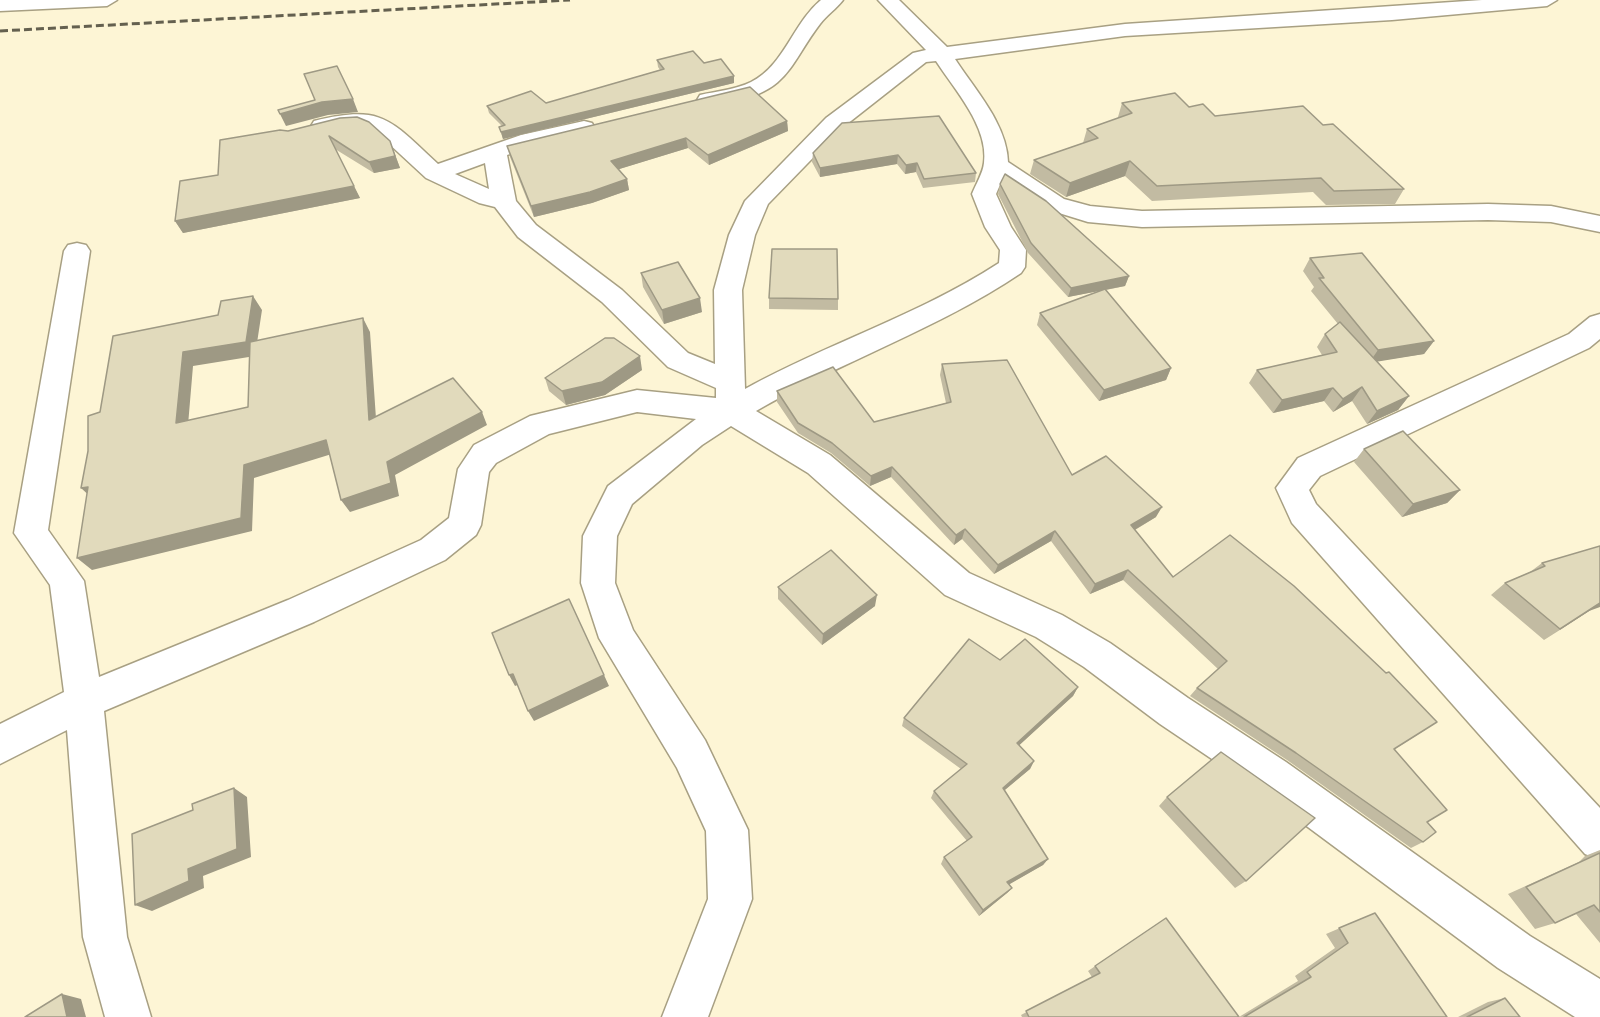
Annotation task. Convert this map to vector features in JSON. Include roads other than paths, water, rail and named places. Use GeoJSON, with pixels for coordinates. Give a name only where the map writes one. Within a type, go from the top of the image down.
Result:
{"type":"FeatureCollection","features":[{"type":"Feature","properties":{"kind":"street"},"geometry":{"type":"LineString","coordinates":[[0,5],[107,0]]}},
{"type":"Feature","properties":{"kind":"street"},"geometry":{"type":"LineString","coordinates":[[685,106],[760,86],[777,73],[800,35],[833,0]]}},
{"type":"Feature","properties":{"kind":"street"},"geometry":{"type":"LineString","coordinates":[[0,745],[84,701],[301,611],[432,550],[464,525],[474,470],[485,454],[541,424],[637,401],[730,397],[797,375],[929,316],[988,284],[1012,267],[1013,250],[998,227],[984,194],[996,165],[996,149],[988,126],[941,53],[888,0]]}},
{"type":"Feature","properties":{"kind":"street"},"geometry":{"type":"LineString","coordinates":[[686,1016],[730,899],[727,830],[691,754],[617,638],[598,583],[600,536],[621,495],[691,437],[730,397],[728,290],[742,235],[756,201],[812,148],[834,123],[920,57],[1125,30],[1392,14],[1547,0]]}},
{"type":"Feature","properties":{"kind":"street"},"geometry":{"type":"LineString","coordinates":[[304,131],[362,120],[382,125],[434,173],[488,198],[504,202]]}},
{"type":"Feature","properties":{"kind":"street"},"geometry":{"type":"LineString","coordinates":[[434,173],[495,154],[529,140],[608,123]]}},
{"type":"Feature","properties":{"kind":"street"},"geometry":{"type":"LineString","coordinates":[[495,154],[504,202],[527,231],[612,296],[678,360],[819,464],[957,584],[1049,626],[1097,655],[1174,711],[1272,776],[1514,952],[1600,1006]]}},
{"type":"Feature","properties":{"kind":"street"},"geometry":{"type":"LineString","coordinates":[[996,165],[1055,204],[1088,214],[1142,219],[1212,219],[1488,212],[1551,214],[1600,224]]}},
{"type":"Feature","properties":{"kind":"street"},"geometry":{"type":"LineString","coordinates":[[77,251],[31,533],[68,581],[84,701],[105,938],[128,1017]]}},
{"type":"Feature","properties":{"kind":"street"},"geometry":{"type":"LineString","coordinates":[[1600,324],[1579,341],[1309,467],[1292,488],[1304,513],[1600,839]]}},
{"type":"Feature","properties":{"kind":"railway"},"geometry":{"type":"LineString","coordinates":[[0,31],[570,0]]}}]}
